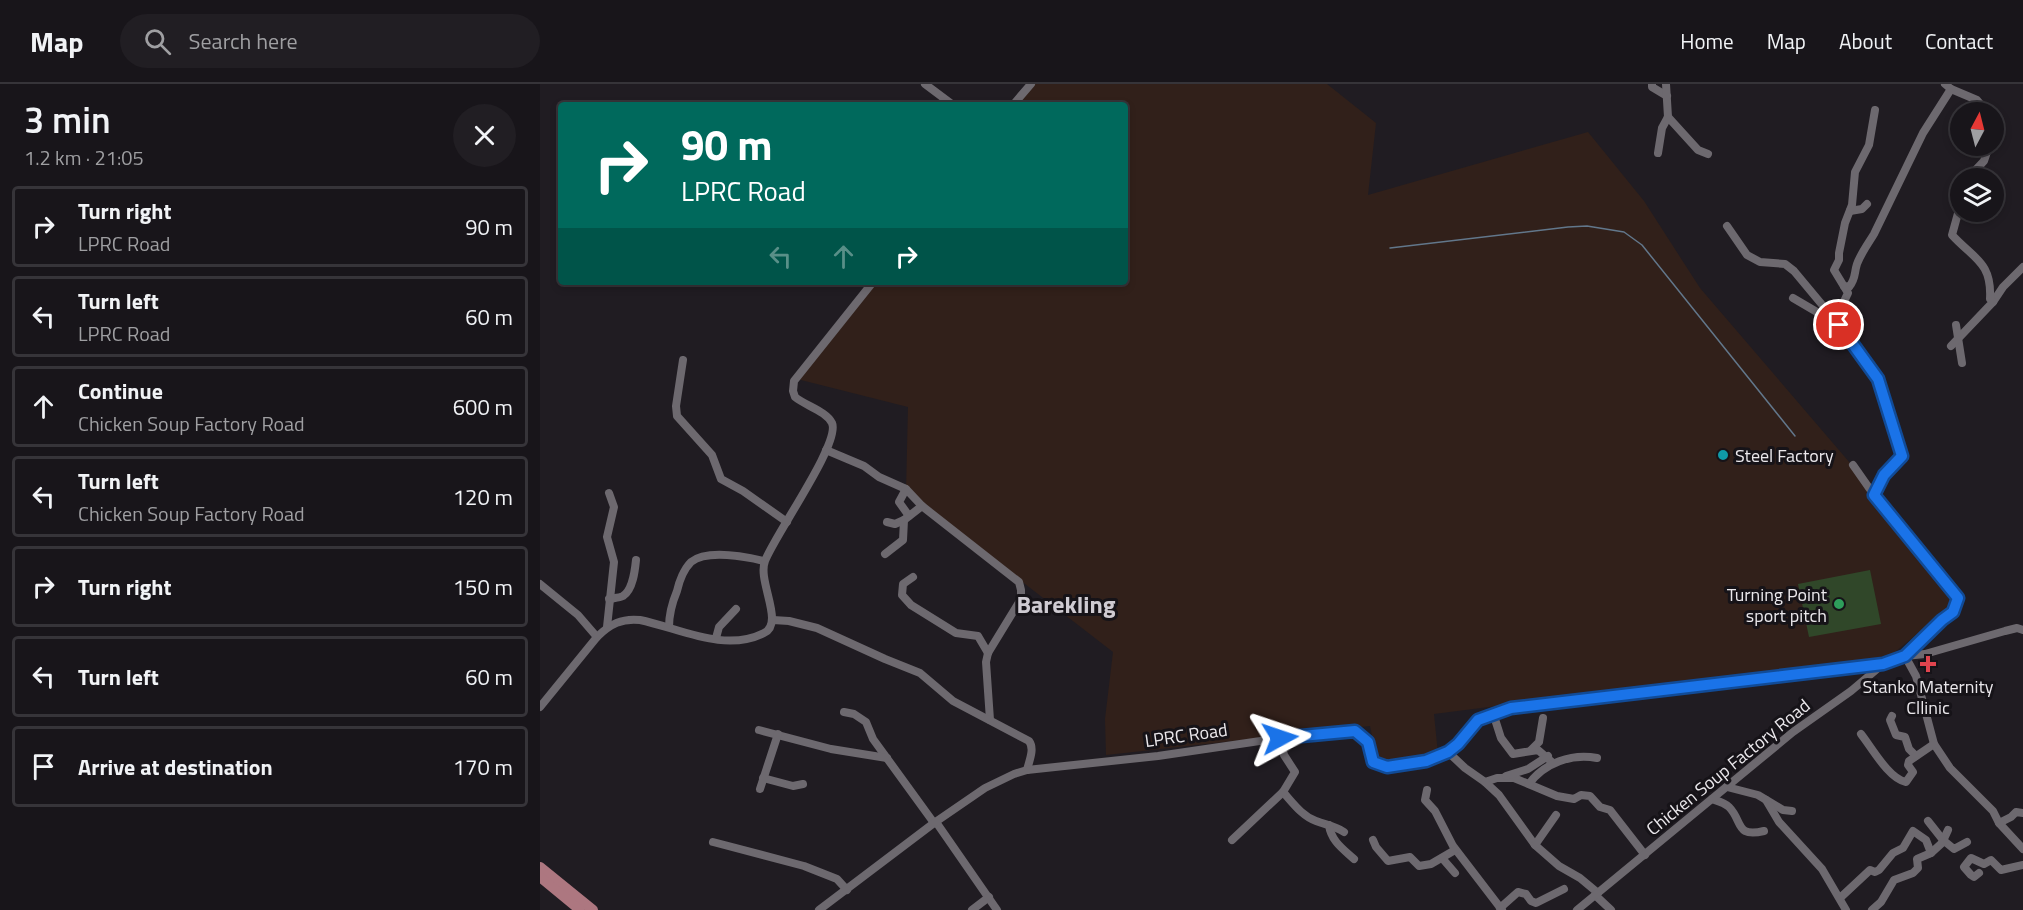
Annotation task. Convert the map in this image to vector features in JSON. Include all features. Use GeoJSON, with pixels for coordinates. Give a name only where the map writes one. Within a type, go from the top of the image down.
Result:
{"type":"FeatureCollection","features":[{"type":"Feature","properties":{"kind":"main road"},"geometry":{"type":"LineString","coordinates":[[540,867],[593,910]]}},
{"type":"Feature","properties":{"kind":"main road"},"geometry":{"type":"LineString","coordinates":[[540,877],[580,910]]}},
{"type":"Feature","properties":{"kind":"street"},"geometry":{"type":"LineString","coordinates":[[925,84],[948,102]]}},
{"type":"Feature","properties":{"kind":"street"},"geometry":{"type":"LineString","coordinates":[[1016,102],[1031,84]]}},
{"type":"Feature","properties":{"kind":"street"},"geometry":{"type":"LineString","coordinates":[[1652,84],[1652,87],[1667,96]]}},
{"type":"Feature","properties":{"kind":"street"},"geometry":{"type":"LineString","coordinates":[[1658,153],[1662,128],[1668,117],[1666,84]]}},
{"type":"Feature","properties":{"kind":"street"},"geometry":{"type":"LineString","coordinates":[[1844,286],[1853,283],[1864,250],[1948,87],[1978,102]]}},
{"type":"Feature","properties":{"kind":"street"},"geometry":{"type":"LineString","coordinates":[[1839,325],[1836,318],[1848,293],[1834,270],[1839,260],[1850,211],[1855,172],[1869,145],[1875,110]]}},
{"type":"Feature","properties":{"kind":"street"},"geometry":{"type":"LineString","coordinates":[[1668,117],[1698,150],[1708,154]]}},
{"type":"Feature","properties":{"kind":"street"},"geometry":{"type":"LineString","coordinates":[[1850,211],[1862,209],[1867,204]]}},
{"type":"Feature","properties":{"kind":"street"},"geometry":{"type":"LineString","coordinates":[[1956,222],[1952,235],[1981,262],[1990,284],[1990,299],[1994,302]]}},
{"type":"Feature","properties":{"kind":"street"},"geometry":{"type":"LineString","coordinates":[[1727,226],[1747,255],[1760,262],[1785,264],[1794,271],[1839,325],[1878,379],[1902,456],[1884,475],[1874,495]]}},
{"type":"Feature","properties":{"kind":"street"},"geometry":{"type":"LineString","coordinates":[[1854,251],[1857,266]]}},
{"type":"Feature","properties":{"kind":"street"},"geometry":{"type":"LineString","coordinates":[[1954,342],[1994,302],[2003,287],[2023,267]]}},
{"type":"Feature","properties":{"kind":"street"},"geometry":{"type":"LineString","coordinates":[[540,707],[597,637],[607,627],[618,621],[631,619],[669,627],[696,637],[731,641],[766,633],[773,620],[762,573],[764,561],[803,496],[833,436],[833,424],[822,413],[803,404],[795,397],[794,381],[871,285]]}},
{"type":"Feature","properties":{"kind":"street"},"geometry":{"type":"LineString","coordinates":[[1793,298],[1839,325]]}},
{"type":"Feature","properties":{"kind":"street"},"geometry":{"type":"LineString","coordinates":[[1956,325],[1954,342],[1962,363]]}},
{"type":"Feature","properties":{"kind":"street"},"geometry":{"type":"LineString","coordinates":[[683,360],[676,406],[680,421],[712,455],[721,479],[744,490],[787,522]]}},
{"type":"Feature","properties":{"kind":"street"},"geometry":{"type":"LineString","coordinates":[[826,450],[864,466],[879,477],[906,489],[922,506],[1018,582],[1021,599],[988,653],[986,662],[990,720]]}},
{"type":"Feature","properties":{"kind":"street","name":"Chicken Soup Factory Road"},"geometry":{"type":"LineString","coordinates":[[1577,910],[1793,732],[1851,691],[1883,664],[1905,656],[1953,612],[1958,598],[1852,465]]}},
{"type":"Feature","properties":{"kind":"street"},"geometry":{"type":"LineString","coordinates":[[885,554],[903,540],[906,518],[899,502],[906,489]]}},
{"type":"Feature","properties":{"kind":"street"},"geometry":{"type":"LineString","coordinates":[[607,627],[614,562],[607,537],[614,507],[609,493]]}},
{"type":"Feature","properties":{"kind":"street"},"geometry":{"type":"LineString","coordinates":[[886,522],[895,524],[922,506]]}},
{"type":"Feature","properties":{"kind":"street"},"geometry":{"type":"LineString","coordinates":[[669,627],[671,607],[680,581],[691,562],[707,556],[736,556],[764,561]]}},
{"type":"Feature","properties":{"kind":"street"},"geometry":{"type":"LineString","coordinates":[[609,599],[623,596],[627,592],[632,582],[636,560]]}},
{"type":"Feature","properties":{"kind":"street"},"geometry":{"type":"LineString","coordinates":[[913,577],[903,584],[901,590],[905,600],[956,633],[978,636],[988,653]]}},
{"type":"Feature","properties":{"kind":"street"},"geometry":{"type":"LineString","coordinates":[[540,584],[578,615],[597,637]]}},
{"type":"Feature","properties":{"kind":"street"},"geometry":{"type":"LineString","coordinates":[[716,638],[719,627],[736,609]]}},
{"type":"Feature","properties":{"kind":"street"},"geometry":{"type":"LineString","coordinates":[[773,620],[789,621],[817,628],[920,673],[953,701],[1031,743],[1032,752],[1027,770]]}},
{"type":"Feature","properties":{"kind":"street"},"geometry":{"type":"LineString","coordinates":[[2023,630],[2018,628],[1925,654],[1905,656],[1916,676],[1934,744],[1950,768],[1993,811],[1999,823],[2023,849]]}},
{"type":"Feature","properties":{"kind":"street","name":"LPRC Road"},"geometry":{"type":"LineString","coordinates":[[819,910],[935,822],[998,781],[1027,770],[1158,756],[1280,738],[1355,731],[1368,742],[1373,762],[1387,767],[1426,761],[1448,752],[1458,744],[1478,720],[1511,708],[1883,664]]}},
{"type":"Feature","properties":{"kind":"street"},"geometry":{"type":"LineString","coordinates":[[540,690],[549,696]]}},
{"type":"Feature","properties":{"kind":"street"},"geometry":{"type":"LineString","coordinates":[[844,712],[861,718],[873,739],[997,910]]}},
{"type":"Feature","properties":{"kind":"street"},"geometry":{"type":"LineString","coordinates":[[1493,713],[1501,738],[1513,754],[1538,750],[1550,760]]}},
{"type":"Feature","properties":{"kind":"street"},"geometry":{"type":"LineString","coordinates":[[1892,716],[1890,720],[1893,731],[1896,735],[1905,737],[1909,749],[1916,756]]}},
{"type":"Feature","properties":{"kind":"street"},"geometry":{"type":"LineString","coordinates":[[1531,750],[1539,742],[1543,718]]}},
{"type":"Feature","properties":{"kind":"street"},"geometry":{"type":"LineString","coordinates":[[759,730],[831,749],[888,758]]}},
{"type":"Feature","properties":{"kind":"street"},"geometry":{"type":"LineString","coordinates":[[760,789],[778,734]]}},
{"type":"Feature","properties":{"kind":"street"},"geometry":{"type":"LineString","coordinates":[[1861,734],[1889,772],[1903,782],[1906,782],[1913,772],[1908,765],[1909,761],[1934,744]]}},
{"type":"Feature","properties":{"kind":"street"},"geometry":{"type":"LineString","coordinates":[[1232,840],[1283,792],[1295,772],[1284,755],[1280,738]]}},
{"type":"Feature","properties":{"kind":"street"},"geometry":{"type":"LineString","coordinates":[[1448,752],[1465,768],[1487,781],[1535,845],[1559,866],[1580,878],[1611,910]]}},
{"type":"Feature","properties":{"kind":"street"},"geometry":{"type":"LineString","coordinates":[[1487,781],[1550,760],[1580,755],[1597,758]]}},
{"type":"Feature","properties":{"kind":"street"},"geometry":{"type":"LineString","coordinates":[[1529,784],[1550,760]]}},
{"type":"Feature","properties":{"kind":"street"},"geometry":{"type":"LineString","coordinates":[[763,778],[793,786],[803,784]]}},
{"type":"Feature","properties":{"kind":"street"},"geometry":{"type":"LineString","coordinates":[[1487,781],[1497,778],[1514,778],[1557,796],[1575,799],[1581,795],[1590,796],[1600,807],[1610,810],[1645,855]]}},
{"type":"Feature","properties":{"kind":"street"},"geometry":{"type":"LineString","coordinates":[[1727,787],[1750,792],[1783,810],[1792,811]]}},
{"type":"Feature","properties":{"kind":"street"},"geometry":{"type":"LineString","coordinates":[[1426,790],[1425,800],[1435,811],[1455,850],[1501,909],[1518,892],[1526,894],[1531,901],[1536,903],[1564,889]]}},
{"type":"Feature","properties":{"kind":"street"},"geometry":{"type":"LineString","coordinates":[[1283,792],[1301,813],[1344,832]]}},
{"type":"Feature","properties":{"kind":"street"},"geometry":{"type":"LineString","coordinates":[[1712,799],[1727,806],[1742,829],[1750,833],[1764,831]]}},
{"type":"Feature","properties":{"kind":"street"},"geometry":{"type":"LineString","coordinates":[[1766,800],[1779,822],[1822,869],[1846,910]]}},
{"type":"Feature","properties":{"kind":"street"},"geometry":{"type":"LineString","coordinates":[[1999,823],[2011,818],[2016,812],[2023,813]]}},
{"type":"Feature","properties":{"kind":"street"},"geometry":{"type":"LineString","coordinates":[[1535,845],[1556,815]]}},
{"type":"Feature","properties":{"kind":"street"},"geometry":{"type":"LineString","coordinates":[[1928,821],[1943,840],[1954,849],[1967,842]]}},
{"type":"Feature","properties":{"kind":"street"},"geometry":{"type":"LineString","coordinates":[[1329,825],[1330,833],[1336,843],[1354,859]]}},
{"type":"Feature","properties":{"kind":"street"},"geometry":{"type":"LineString","coordinates":[[1872,910],[1881,902],[1894,880],[1913,873],[1918,868],[1917,859],[1942,843],[1948,830]]}},
{"type":"Feature","properties":{"kind":"street"},"geometry":{"type":"LineString","coordinates":[[1840,898],[1870,870],[1879,870],[1893,853],[1903,849],[1913,831],[1926,840],[1931,852]]}},
{"type":"Feature","properties":{"kind":"street"},"geometry":{"type":"LineString","coordinates":[[1373,840],[1376,847],[1390,862],[1410,856],[1419,866],[1431,864],[1455,850]]}},
{"type":"Feature","properties":{"kind":"street"},"geometry":{"type":"LineString","coordinates":[[714,842],[804,866],[837,879],[847,890]]}},
{"type":"Feature","properties":{"kind":"street"},"geometry":{"type":"LineString","coordinates":[[1442,858],[1455,873]]}},
{"type":"Feature","properties":{"kind":"street"},"geometry":{"type":"LineString","coordinates":[[1980,873],[1974,877],[1964,867],[1971,858],[1984,864],[1991,860],[2001,870],[2023,865]]}},
{"type":"Feature","properties":{"kind":"street"},"geometry":{"type":"LineString","coordinates":[[972,910],[989,897]]}},
{"type":"Feature","properties":{"kind":"shaded area"},"geometry":{"type":"Polygon","coordinates":[[[1032,84],[1327,84],[1376,123],[1368,195],[1588,132],[1644,201],[1700,288],[1904,526],[1954,604],[1890,656],[1434,714],[1438,754],[1378,763],[1370,726],[1106,755],[1105,719],[1113,652],[906,492],[908,407],[797,379],[873,285],[1128,285],[1128,102],[1017,102],[1032,84]]]}},
{"type":"Feature","properties":{"kind":"green space","name":"Turning Point sport pitch"},"geometry":{"type":"Polygon","coordinates":[[[1870,570],[1881,624],[1809,637],[1798,584],[1870,570]]]}},
{"type":"Feature","properties":{"kind":"waterway"},"geometry":{"type":"LineString","coordinates":[[1390,248],[1568,227],[1587,226],[1624,232],[1642,245],[1795,436]]}},
{"type":"Feature","properties":{"kind":"place","name":"Steel Factory"},"geometry":{"type":"Point","coordinates":[1723,455]}},
{"type":"Feature","properties":{"kind":"place","name":"Turning Point sport pitch"},"geometry":{"type":"Point","coordinates":[1839,604]}},
{"type":"Feature","properties":{"kind":"place","name":"Stanko Maternity Cllinic"},"geometry":{"type":"Point","coordinates":[1928,664]}},
{"type":"Feature","properties":{"kind":"district","name":"Barekling"},"geometry":{"type":"Point","coordinates":[1066,604]}},
{"type":"Feature","properties":{"kind":"route"},"geometry":{"type":"LineString","coordinates":[[1280,738],[1355,731],[1368,742],[1373,762],[1387,767],[1426,761],[1448,752],[1458,744],[1478,720],[1511,708],[1883,664],[1905,656],[1953,612],[1958,598],[1874,495],[1884,475],[1902,456],[1878,379],[1839,325]]}}]}
